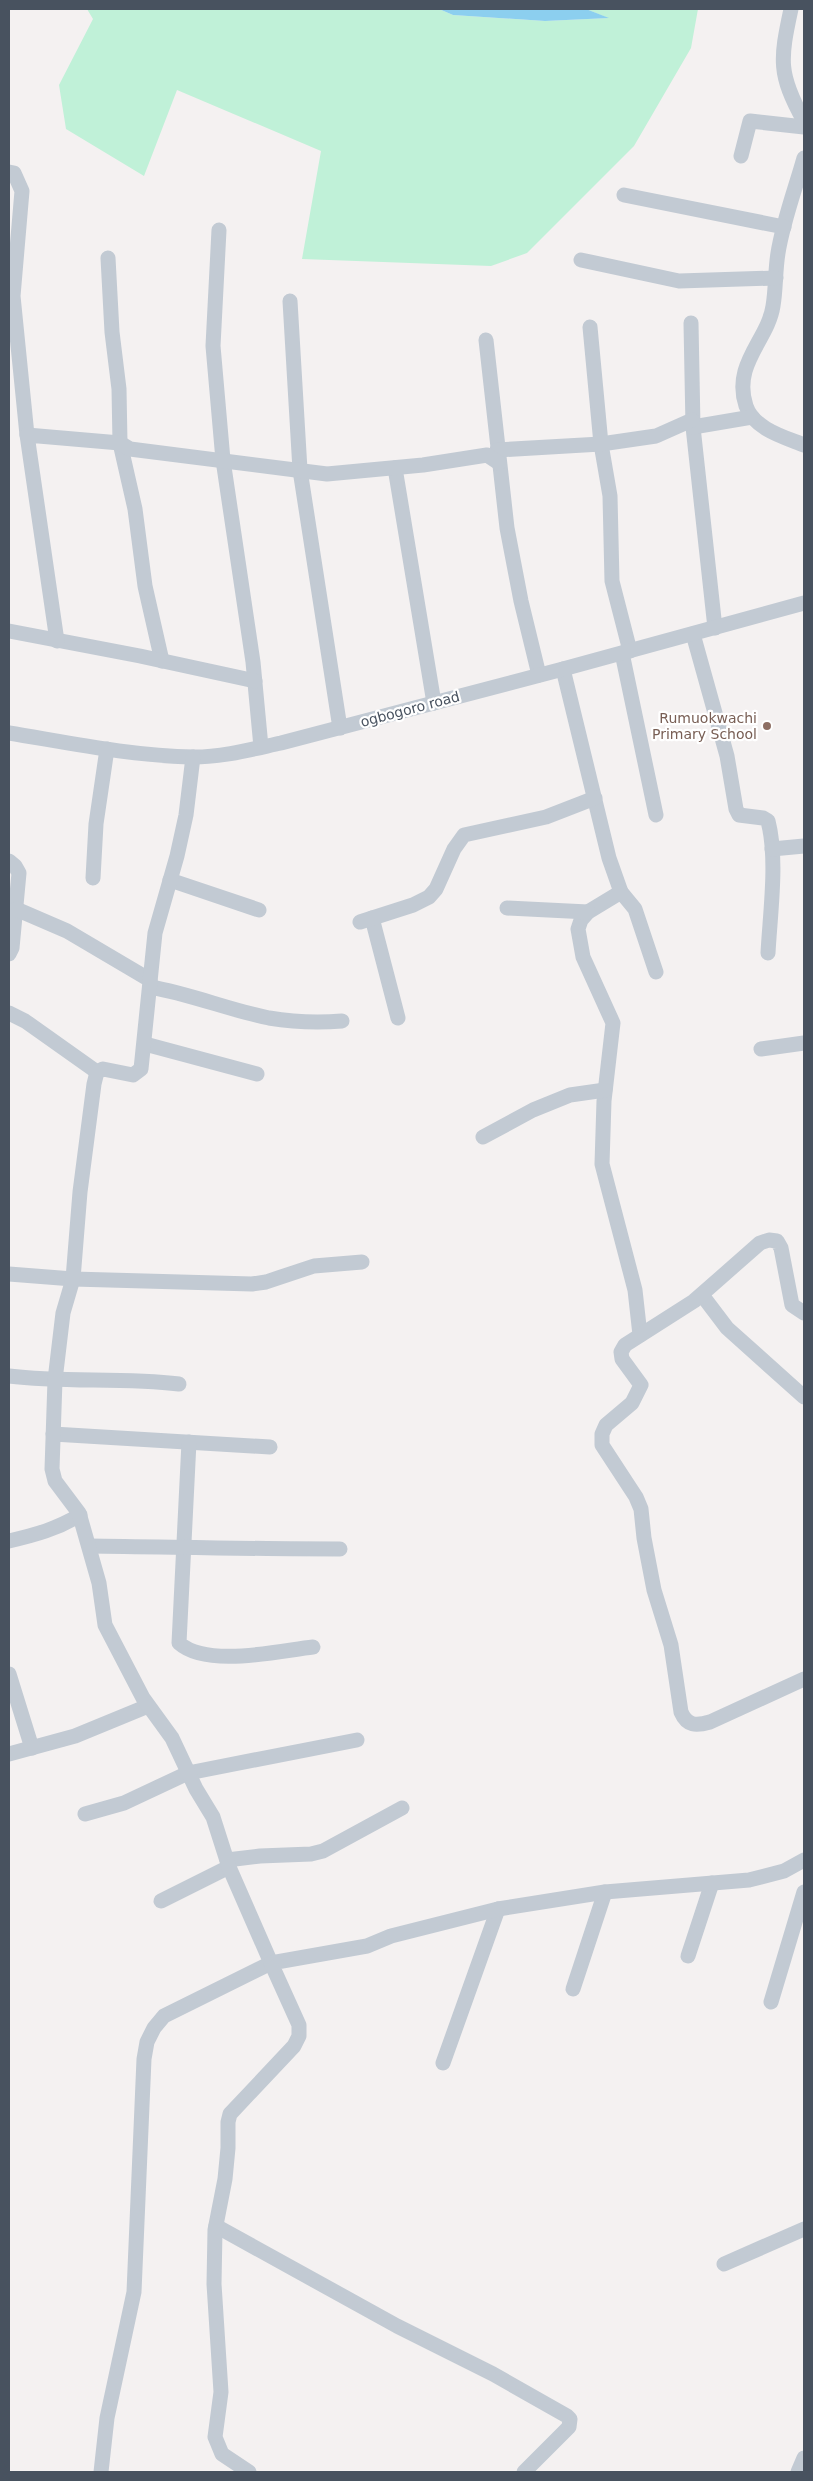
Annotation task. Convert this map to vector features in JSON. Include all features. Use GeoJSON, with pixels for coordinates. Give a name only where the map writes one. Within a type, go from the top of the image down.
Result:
{"type":"FeatureCollection","features":[{"type":"Feature","properties":{"kind":"street"},"geometry":{"type":"LineString","coordinates":[[741,156],[750,121],[803,119],[790,96],[783,72],[785,38],[791,9]]}},
{"type":"Feature","properties":{"kind":"street"},"geometry":{"type":"LineString","coordinates":[[804,158],[778,254],[770,318],[754,346],[746,369],[744,394],[746,407],[752,418],[768,430],[804,445]]}},
{"type":"Feature","properties":{"kind":"street"},"geometry":{"type":"LineString","coordinates":[[9,172],[14,173],[22,190],[13,296],[27,435],[57,640]]}},
{"type":"Feature","properties":{"kind":"street"},"geometry":{"type":"LineString","coordinates":[[624,195],[784,227]]}},
{"type":"Feature","properties":{"kind":"street"},"geometry":{"type":"LineString","coordinates":[[219,230],[213,346],[224,460],[255,681],[261,747]]}},
{"type":"Feature","properties":{"kind":"street"},"geometry":{"type":"LineString","coordinates":[[108,258],[112,332],[124,449],[135,509],[145,586],[162,661]]}},
{"type":"Feature","properties":{"kind":"street"},"geometry":{"type":"LineString","coordinates":[[581,260],[679,281],[776,278]]}},
{"type":"Feature","properties":{"kind":"street"},"geometry":{"type":"LineString","coordinates":[[290,301],[300,470],[340,728]]}},
{"type":"Feature","properties":{"kind":"street"},"geometry":{"type":"LineString","coordinates":[[691,323],[692,424],[716,628]]}},
{"type":"Feature","properties":{"kind":"street"},"geometry":{"type":"LineString","coordinates":[[590,327],[601,444],[610,496],[612,582],[656,815]]}},
{"type":"Feature","properties":{"kind":"street"},"geometry":{"type":"LineString","coordinates":[[486,340],[495,453],[521,601],[539,676]]}},
{"type":"Feature","properties":{"kind":"street"},"geometry":{"type":"LineString","coordinates":[[27,435],[327,474],[395,468],[495,453],[601,444],[656,436],[692,424],[752,418]]}},
{"type":"Feature","properties":{"kind":"street"},"geometry":{"type":"LineString","coordinates":[[395,468],[434,703]]}},
{"type":"Feature","properties":{"kind":"street","name":"ogbogoro road"},"geometry":{"type":"LineString","coordinates":[[9,733],[107,749],[193,757],[261,747],[539,676],[804,603]]}},
{"type":"Feature","properties":{"kind":"street"},"geometry":{"type":"LineString","coordinates":[[9,631],[255,681]]}},
{"type":"Feature","properties":{"kind":"street"},"geometry":{"type":"LineString","coordinates":[[693,634],[727,756],[736,809],[739,815],[763,818],[768,822],[772,849],[768,953]]}},
{"type":"Feature","properties":{"kind":"street"},"geometry":{"type":"LineString","coordinates":[[563,669],[608,858],[621,892],[635,909],[656,972]]}},
{"type":"Feature","properties":{"kind":"street"},"geometry":{"type":"LineString","coordinates":[[93,878],[96,824],[107,749]]}},
{"type":"Feature","properties":{"kind":"street"},"geometry":{"type":"LineString","coordinates":[[97,1072],[103,1070],[133,1075],[141,1070],[155,933],[186,815],[193,757]]}},
{"type":"Feature","properties":{"kind":"street"},"geometry":{"type":"LineString","coordinates":[[398,1018],[366,920],[412,905],[429,897],[436,889],[454,849],[464,836],[546,817],[595,798]]}},
{"type":"Feature","properties":{"kind":"street"},"geometry":{"type":"LineString","coordinates":[[772,849],[804,846]]}},
{"type":"Feature","properties":{"kind":"street"},"geometry":{"type":"LineString","coordinates":[[9,861],[19,873],[12,948],[9,954]]}},
{"type":"Feature","properties":{"kind":"street"},"geometry":{"type":"LineString","coordinates":[[170,880],[259,910]]}},
{"type":"Feature","properties":{"kind":"street"},"geometry":{"type":"LineString","coordinates":[[621,892],[588,912],[581,920],[578,929],[583,957],[613,1023],[605,1090],[602,1164],[636,1290],[640,1335]]}},
{"type":"Feature","properties":{"kind":"street"},"geometry":{"type":"LineString","coordinates":[[507,908],[588,912]]}},
{"type":"Feature","properties":{"kind":"street"},"geometry":{"type":"LineString","coordinates":[[16,909],[67,931],[150,984],[269,1018],[316,1023],[342,1022]]}},
{"type":"Feature","properties":{"kind":"street"},"geometry":{"type":"LineString","coordinates":[[9,1013],[25,1021],[97,1072]]}},
{"type":"Feature","properties":{"kind":"street"},"geometry":{"type":"LineString","coordinates":[[761,1049],[804,1043]]}},
{"type":"Feature","properties":{"kind":"street"},"geometry":{"type":"LineString","coordinates":[[145,1044],[257,1074]]}},
{"type":"Feature","properties":{"kind":"street"},"geometry":{"type":"LineString","coordinates":[[97,1072],[84,1160],[73,1279],[63,1313],[55,1380],[52,1469],[55,1481],[80,1515],[99,1583],[105,1625],[148,1706],[172,1738],[188,1773],[212,1817],[228,1864],[296,2016],[300,2036],[294,2046],[230,2114],[228,2122],[225,2178],[216,2226],[214,2284],[221,2392],[215,2437],[222,2454],[249,2472]]}},
{"type":"Feature","properties":{"kind":"street"},"geometry":{"type":"LineString","coordinates":[[483,1137],[533,1110],[570,1095],[605,1090]]}},
{"type":"Feature","properties":{"kind":"street"},"geometry":{"type":"LineString","coordinates":[[798,1682],[698,1726],[690,1724],[681,1712],[671,1645],[654,1590],[644,1538],[641,1509],[602,1445],[602,1434],[606,1425],[632,1403],[639,1394],[641,1385],[622,1359],[621,1352],[625,1345],[702,1295],[760,1243],[769,1240],[776,1241],[781,1248],[792,1305],[804,1313]]}},
{"type":"Feature","properties":{"kind":"street"},"geometry":{"type":"LineString","coordinates":[[9,1274],[73,1279],[252,1284],[279,1278],[306,1268],[362,1262]]}},
{"type":"Feature","properties":{"kind":"street"},"geometry":{"type":"LineString","coordinates":[[702,1295],[727,1328],[804,1397]]}},
{"type":"Feature","properties":{"kind":"street"},"geometry":{"type":"LineString","coordinates":[[9,1376],[55,1380],[150,1380],[179,1384]]}},
{"type":"Feature","properties":{"kind":"street"},"geometry":{"type":"LineString","coordinates":[[53,1434],[270,1448]]}},
{"type":"Feature","properties":{"kind":"street"},"geometry":{"type":"LineString","coordinates":[[188,1442],[179,1643],[184,1647],[201,1653],[231,1657],[313,1647]]}},
{"type":"Feature","properties":{"kind":"street"},"geometry":{"type":"LineString","coordinates":[[9,1541],[52,1530],[80,1515]]}},
{"type":"Feature","properties":{"kind":"street"},"geometry":{"type":"LineString","coordinates":[[90,1546],[214,1549],[340,1549]]}},
{"type":"Feature","properties":{"kind":"street"},"geometry":{"type":"LineString","coordinates":[[9,1674],[32,1748]]}},
{"type":"Feature","properties":{"kind":"street"},"geometry":{"type":"LineString","coordinates":[[9,1754],[90,1731],[148,1706]]}},
{"type":"Feature","properties":{"kind":"street"},"geometry":{"type":"LineString","coordinates":[[85,1814],[124,1803],[188,1773],[357,1740]]}},
{"type":"Feature","properties":{"kind":"street"},"geometry":{"type":"LineString","coordinates":[[161,1901],[228,1864],[260,1856],[312,1854],[323,1851],[402,1808]]}},
{"type":"Feature","properties":{"kind":"street"},"geometry":{"type":"LineString","coordinates":[[102,2472],[107,2418],[134,2292],[144,2059],[147,2042],[154,2028],[164,2016],[271,1963],[367,1946],[391,1936],[498,1909],[605,1892],[762,1878],[804,1860]]}},
{"type":"Feature","properties":{"kind":"street"},"geometry":{"type":"LineString","coordinates":[[688,1956],[712,1883]]}},
{"type":"Feature","properties":{"kind":"street"},"geometry":{"type":"LineString","coordinates":[[573,1989],[605,1892]]}},
{"type":"Feature","properties":{"kind":"street"},"geometry":{"type":"LineString","coordinates":[[771,2002],[804,1892]]}},
{"type":"Feature","properties":{"kind":"street"},"geometry":{"type":"LineString","coordinates":[[442,2063],[498,1909]]}},
{"type":"Feature","properties":{"kind":"street"},"geometry":{"type":"LineString","coordinates":[[216,2226],[397,2326],[492,2374],[567,2416],[570,2419],[570,2427],[524,2472]]}},
{"type":"Feature","properties":{"kind":"street"},"geometry":{"type":"LineString","coordinates":[[724,2264],[804,2229]]}},
{"type":"Feature","properties":{"kind":"street"},"geometry":{"type":"LineString","coordinates":[[798,2472],[804,2458]]}},
{"type":"Feature","properties":{"kind":"green space"},"geometry":{"type":"Polygon","coordinates":[[[87,9],[439,9],[453,15],[545,21],[608,18],[586,9],[698,9],[691,48],[634,146],[527,253],[491,266],[302,259],[321,151],[177,90],[144,176],[66,129],[59,85],[93,19],[87,9]]]}},
{"type":"Feature","properties":{"kind":"water"},"geometry":{"type":"Polygon","coordinates":[[[439,9],[586,9],[609,18],[545,21],[453,15],[439,9]]]}},
{"type":"Feature","properties":{"kind":"place","name":"Rumuokwachi Primary School"},"geometry":{"type":"Point","coordinates":[767,726]}}]}
